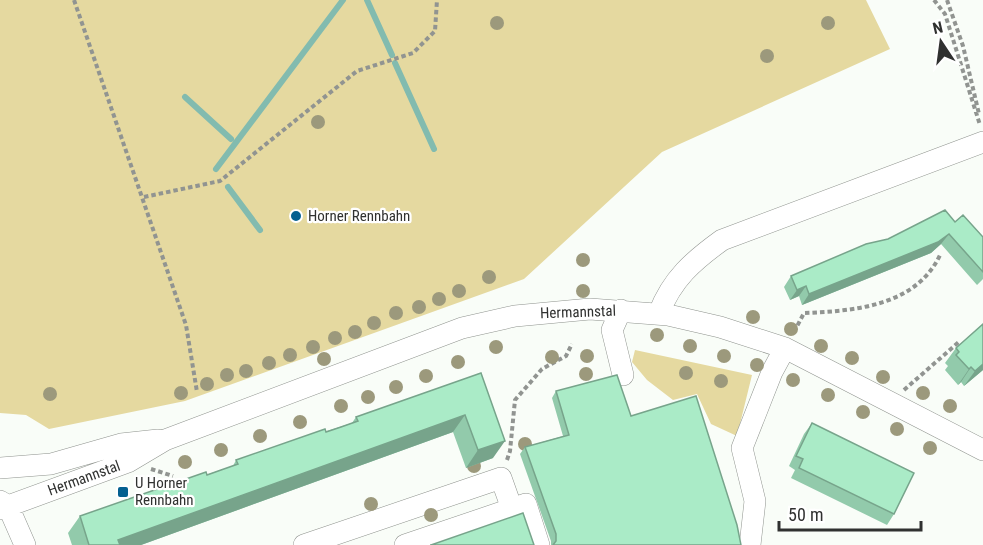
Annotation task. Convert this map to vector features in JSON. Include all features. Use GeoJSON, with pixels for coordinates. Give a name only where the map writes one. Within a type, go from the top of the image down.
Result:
{"type":"FeatureCollection","features":[{"type":"Feature","properties":{"kind":"street"},"geometry":{"type":"LineString","coordinates":[[659,313],[670,288],[691,262],[722,240],[983,142]]}},
{"type":"Feature","properties":{"kind":"street","name":"Hermannstal"},"geometry":{"type":"LineString","coordinates":[[3,505],[128,462],[165,440],[462,328],[515,316],[556,310],[621,310],[659,313],[720,327],[785,348],[983,450]]}},
{"type":"Feature","properties":{"kind":"street"},"geometry":{"type":"LineString","coordinates":[[621,310],[612,330],[623,375]]}},
{"type":"Feature","properties":{"kind":"street"},"geometry":{"type":"LineString","coordinates":[[750,545],[754,501],[742,448],[772,372],[785,348]]}},
{"type":"Feature","properties":{"kind":"street","name":"Hermannstal"},"geometry":{"type":"LineString","coordinates":[[0,468],[51,465],[121,444],[165,440]]}},
{"type":"Feature","properties":{"kind":"street"},"geometry":{"type":"LineString","coordinates":[[304,545],[501,478],[512,509]]}},
{"type":"Feature","properties":{"kind":"street"},"geometry":{"type":"LineString","coordinates":[[405,545],[526,504],[538,545]]}},
{"type":"Feature","properties":{"kind":"street"},"geometry":{"type":"LineString","coordinates":[[3,505],[25,545]]}},
{"type":"Feature","properties":{"kind":"path"},"geometry":{"type":"LineString","coordinates":[[75,0],[186,325],[197,392]]}},
{"type":"Feature","properties":{"kind":"path"},"geometry":{"type":"LineString","coordinates":[[144,197],[220,181],[357,71],[413,53],[435,31],[437,0]]}},
{"type":"Feature","properties":{"kind":"path"},"geometry":{"type":"LineString","coordinates":[[934,0],[945,14],[983,134]]}},
{"type":"Feature","properties":{"kind":"path"},"geometry":{"type":"LineString","coordinates":[[947,0],[963,46],[983,134]]}},
{"type":"Feature","properties":{"kind":"path"},"geometry":{"type":"LineString","coordinates":[[785,348],[804,313],[829,312],[890,301],[917,286],[932,273],[940,255]]}},
{"type":"Feature","properties":{"kind":"path"},"geometry":{"type":"LineString","coordinates":[[890,402],[960,341]]}},
{"type":"Feature","properties":{"kind":"path"},"geometry":{"type":"LineString","coordinates":[[501,478],[510,451],[515,400],[542,369],[566,356],[572,344]]}},
{"type":"Feature","properties":{"kind":"shaded area","name":"Horner Rennbahn"},"geometry":{"type":"Polygon","coordinates":[[[0,0],[866,0],[890,49],[662,152],[524,279],[185,401],[49,429],[26,415],[0,413],[0,0]]]}},
{"type":"Feature","properties":{"kind":"shaded area"},"geometry":{"type":"Polygon","coordinates":[[[635,350],[752,375],[737,436],[711,424],[697,394],[673,400],[647,380],[632,362],[635,350]]]}},
{"type":"Feature","properties":{"kind":"building"},"geometry":{"type":"Polygon","coordinates":[[[945,210],[955,222],[963,215],[983,237],[983,272],[949,234],[938,242],[809,294],[806,286],[797,290],[791,276],[866,244],[888,239],[945,210]]]}},
{"type":"Feature","properties":{"kind":"building"},"geometry":{"type":"Polygon","coordinates":[[[983,324],[983,364],[975,371],[971,367],[969,369],[956,355],[959,352],[956,348],[983,324]]]}},
{"type":"Feature","properties":{"kind":"building"},"geometry":{"type":"Polygon","coordinates":[[[481,373],[505,441],[478,450],[465,415],[118,540],[120,545],[89,545],[80,516],[206,472],[207,475],[238,464],[236,460],[325,429],[326,432],[358,421],[356,417],[481,373]]]}},
{"type":"Feature","properties":{"kind":"building"},"geometry":{"type":"Polygon","coordinates":[[[617,375],[631,416],[696,396],[737,525],[741,545],[553,545],[556,541],[556,534],[525,447],[569,435],[556,391],[617,375]]]}},
{"type":"Feature","properties":{"kind":"building"},"geometry":{"type":"Polygon","coordinates":[[[812,423],[914,473],[894,514],[799,468],[803,459],[796,456],[812,423]]]}},
{"type":"Feature","properties":{"kind":"building"},"geometry":{"type":"Polygon","coordinates":[[[523,513],[534,545],[431,545],[523,513]]]}},
{"type":"Feature","properties":{"kind":"waterway"},"geometry":{"type":"LineString","coordinates":[[216,169],[343,0]]}},
{"type":"Feature","properties":{"kind":"waterway"},"geometry":{"type":"LineString","coordinates":[[367,0],[392,55]]}},
{"type":"Feature","properties":{"kind":"waterway"},"geometry":{"type":"LineString","coordinates":[[395,63],[434,149]]}},
{"type":"Feature","properties":{"kind":"waterway"},"geometry":{"type":"LineString","coordinates":[[185,97],[231,139]]}},
{"type":"Feature","properties":{"kind":"waterway"},"geometry":{"type":"LineString","coordinates":[[228,187],[260,230]]}},
{"type":"Feature","properties":{"kind":"place","name":"Horner Rennbahn"},"geometry":{"type":"Point","coordinates":[296,216]}},
{"type":"Feature","properties":{"kind":"place","name":"U Horner Rennbahn"},"geometry":{"type":"Point","coordinates":[123,492]}}]}
